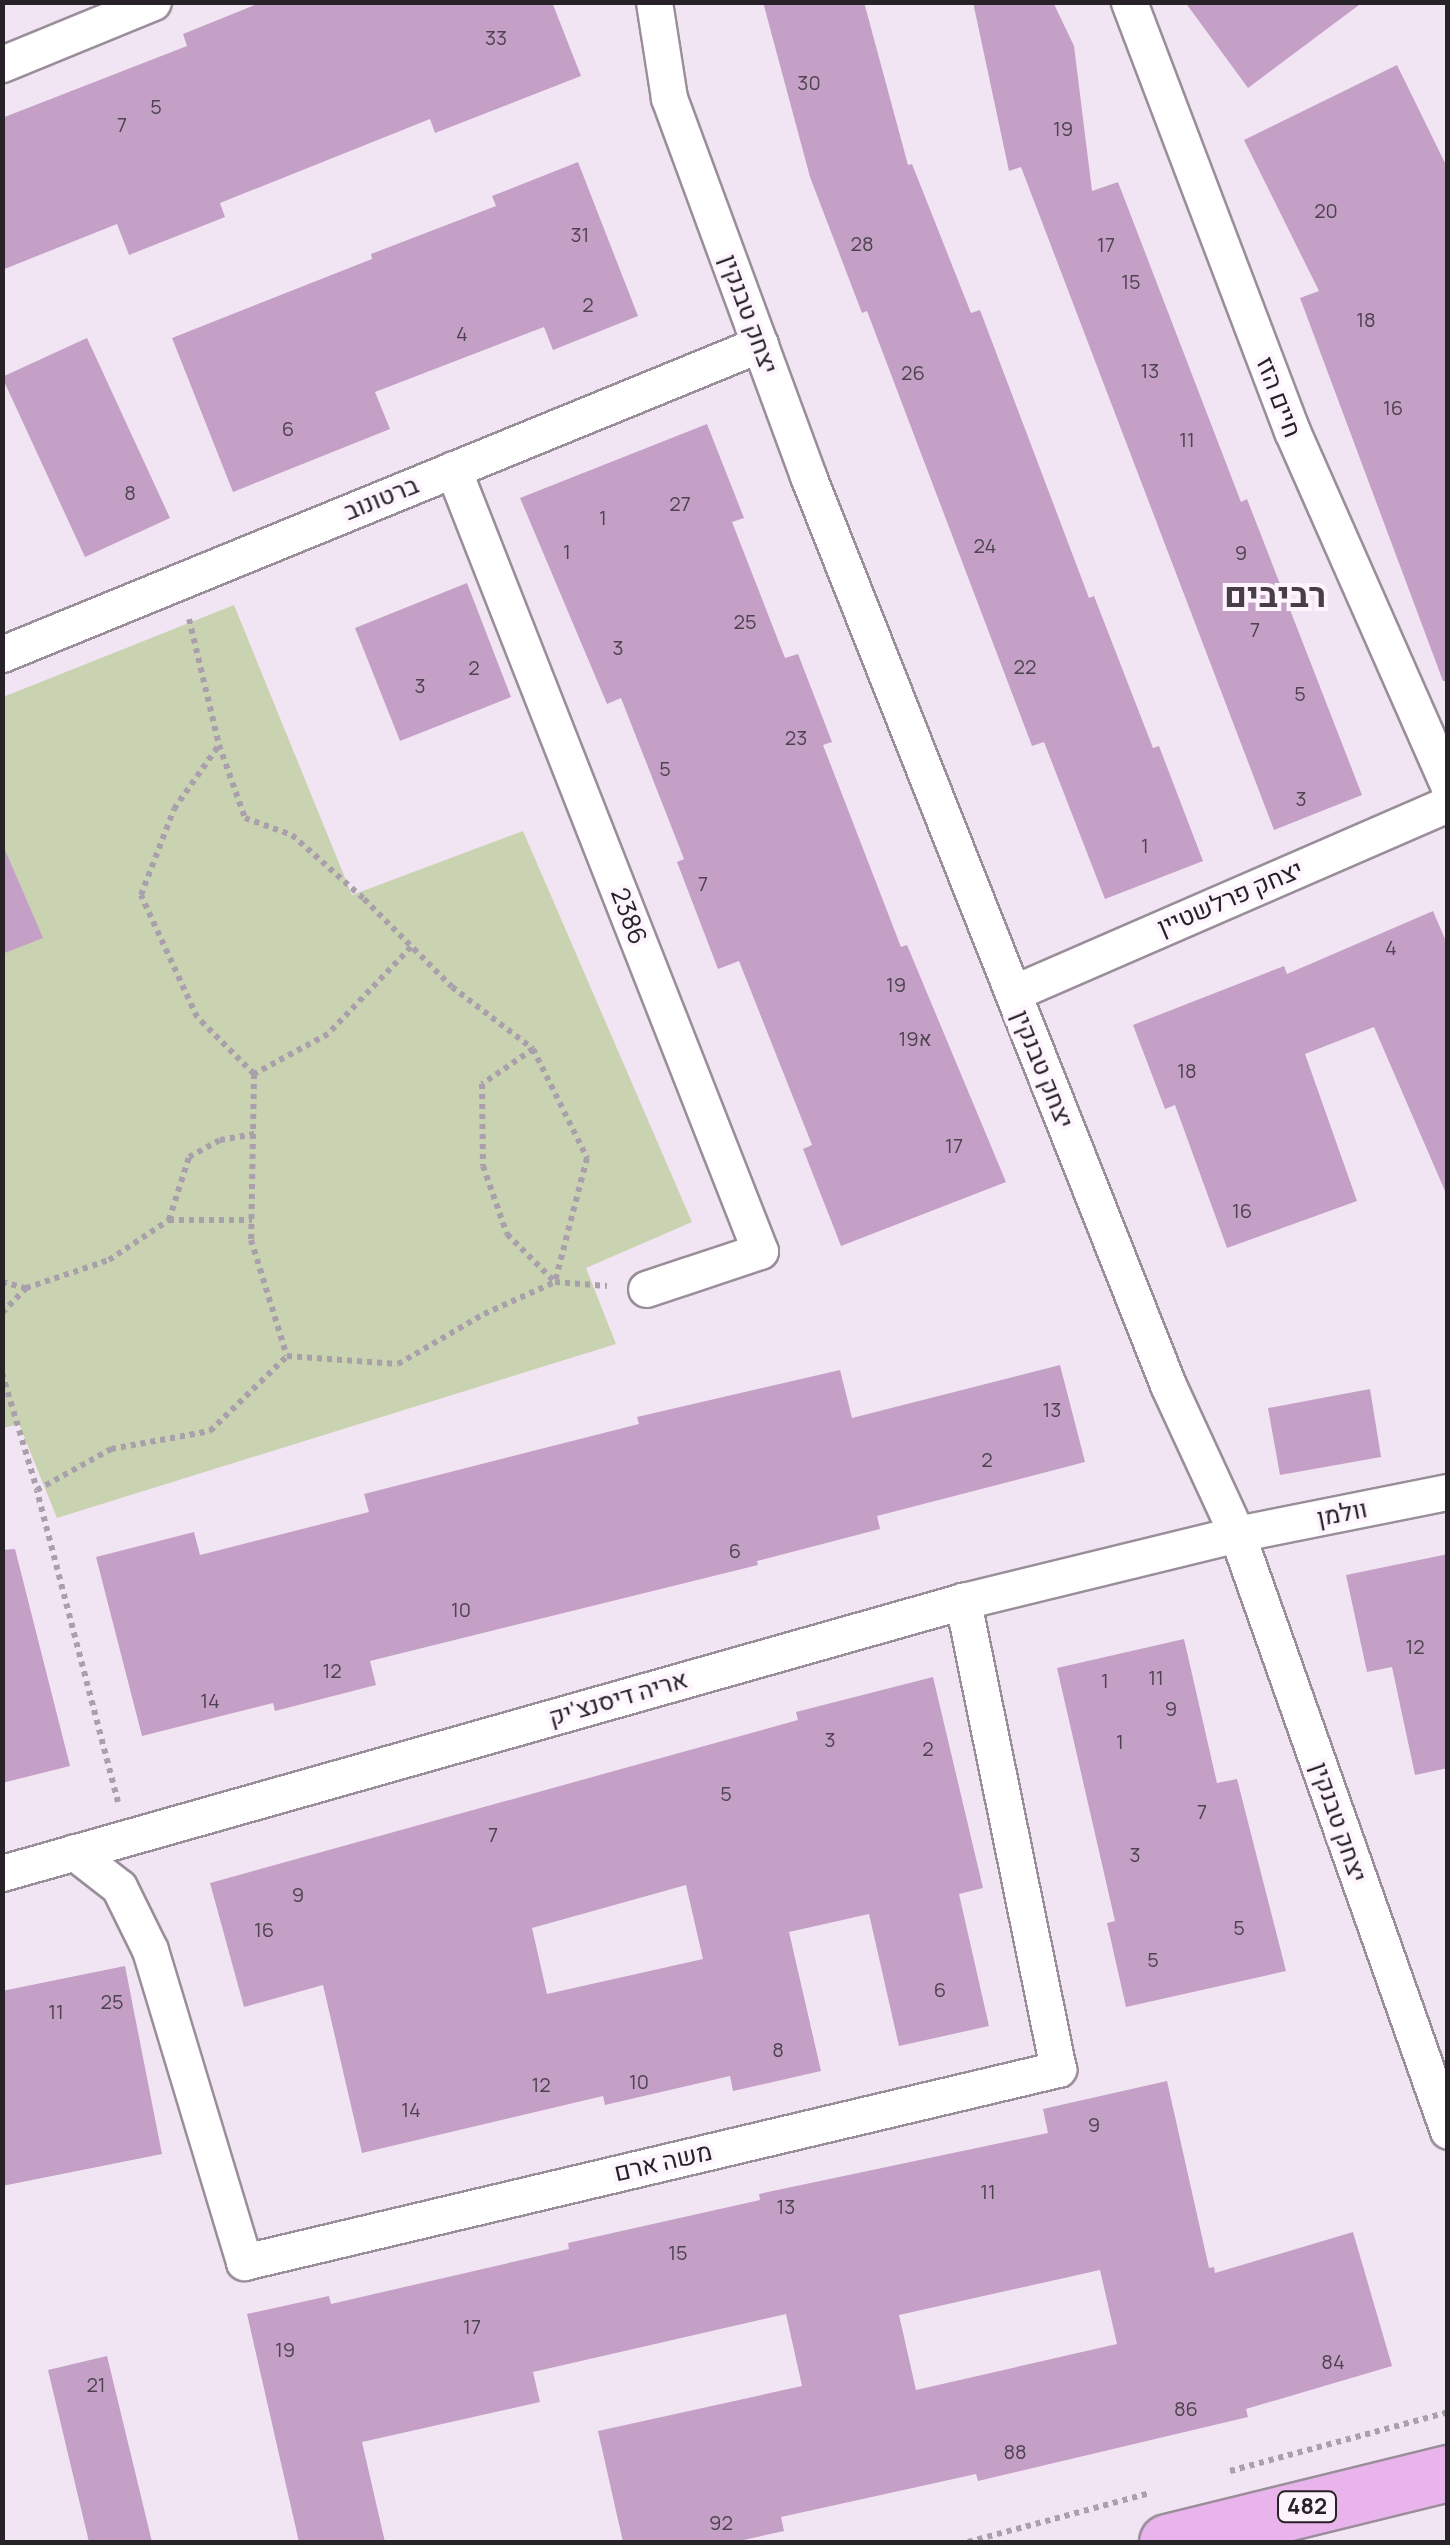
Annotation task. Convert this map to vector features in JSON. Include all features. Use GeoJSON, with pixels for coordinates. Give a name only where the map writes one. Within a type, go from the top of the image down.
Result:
{"type":"FeatureCollection","features":[{"type":"Feature","properties":{"kind":"main road"},"geometry":{"type":"LineString","coordinates":[[1342,2498],[1424,2451],[1448,2431]]}},
{"type":"Feature","properties":{"kind":"main road","name":"482"},"geometry":{"type":"LineString","coordinates":[[1167,2542],[1448,2473]]}},
{"type":"Feature","properties":{"kind":"street"},"geometry":{"type":"LineString","coordinates":[[2,64],[153,2]]}},
{"type":"Feature","properties":{"kind":"street","name":"יצחק טבנקין"},"geometry":{"type":"LineString","coordinates":[[654,2],[669,98],[760,344],[1168,1385],[1237,1534],[1448,2131]]}},
{"type":"Feature","properties":{"kind":"street","name":"חיים הזז"},"geometry":{"type":"LineString","coordinates":[[1129,2],[1292,431],[1448,784]]}},
{"type":"Feature","properties":{"kind":"street","name":"ברטונוב"},"geometry":{"type":"LineString","coordinates":[[2,654],[760,344]]}},
{"type":"Feature","properties":{"kind":"street","name":"2386"},"geometry":{"type":"LineString","coordinates":[[453,469],[760,1251],[646,1289]]}},
{"type":"Feature","properties":{"kind":"street","name":"יצחק פרלשטיין"},"geometry":{"type":"LineString","coordinates":[[1013,993],[1448,804]]}},
{"type":"Feature","properties":{"kind":"street","name":"וולמן"},"geometry":{"type":"LineString","coordinates":[[1237,1534],[1448,1492]]}},
{"type":"Feature","properties":{"kind":"street","name":"אריה דיסנצ'יק"},"geometry":{"type":"LineString","coordinates":[[2,1873],[963,1601],[1237,1534]]}},
{"type":"Feature","properties":{"kind":"street","name":"משה ארם"},"geometry":{"type":"LineString","coordinates":[[74,1852],[119,1888],[150,1950],[244,2262],[1058,2069],[963,1601]]}},
{"type":"Feature","properties":{"kind":"path"},"geometry":{"type":"LineString","coordinates":[[180,580],[218,744],[245,818],[292,836],[452,988],[534,1049],[587,1158],[555,1282]]}},
{"type":"Feature","properties":{"kind":"path"},"geometry":{"type":"LineString","coordinates":[[218,744],[174,809],[140,895],[198,1017],[254,1074],[252,1240],[287,1356]]}},
{"type":"Feature","properties":{"kind":"path"},"geometry":{"type":"LineString","coordinates":[[254,1074],[328,1034],[412,947]]}},
{"type":"Feature","properties":{"kind":"path"},"geometry":{"type":"LineString","coordinates":[[534,1049],[482,1084],[483,1166],[507,1234],[555,1282]]}},
{"type":"Feature","properties":{"kind":"path"},"geometry":{"type":"LineString","coordinates":[[169,1220],[189,1157],[220,1140],[254,1134]]}},
{"type":"Feature","properties":{"kind":"path"},"geometry":{"type":"LineString","coordinates":[[2,1313],[26,1288],[109,1260],[169,1220],[252,1220]]}},
{"type":"Feature","properties":{"kind":"path"},"geometry":{"type":"LineString","coordinates":[[2,1282],[26,1288]]}},
{"type":"Feature","properties":{"kind":"path"},"geometry":{"type":"LineString","coordinates":[[37,1490],[111,1448],[210,1431],[287,1356],[398,1364],[484,1314],[555,1282],[604,1286]]}},
{"type":"Feature","properties":{"kind":"path"},"geometry":{"type":"LineString","coordinates":[[2,1373],[37,1490],[127,1837]]}},
{"type":"Feature","properties":{"kind":"green space"},"geometry":{"type":"Polygon","coordinates":[[[234,605],[352,895],[523,831],[692,1222],[586,1268],[616,1344],[57,1518],[19,1424],[3,1428],[3,697],[234,605]]]}},
{"type":"Feature","properties":{"kind":"building"},"geometry":{"type":"Polygon","coordinates":[[[262,2],[552,2],[581,76],[435,133],[430,119],[220,203],[225,217],[129,255],[117,224],[2,270],[2,118],[187,46],[183,34],[262,2]]]}},
{"type":"Feature","properties":{"kind":"building"},"geometry":{"type":"Polygon","coordinates":[[[763,2],[864,2],[908,165],[912,164],[971,313],[980,310],[1089,598],[1094,596],[1153,748],[1159,746],[1203,861],[1105,899],[1044,742],[1032,746],[867,311],[862,313],[810,177],[763,2]]]}},
{"type":"Feature","properties":{"kind":"building"},"geometry":{"type":"Polygon","coordinates":[[[973,2],[1053,2],[1074,46],[1092,191],[1118,182],[1241,502],[1247,499],[1362,795],[1274,830],[1021,167],[1009,171],[973,2]]]}},
{"type":"Feature","properties":{"kind":"building"},"geometry":{"type":"Polygon","coordinates":[[[1185,2],[1363,2],[1248,88],[1185,2]]]}},
{"type":"Feature","properties":{"kind":"building"},"geometry":{"type":"Polygon","coordinates":[[[1397,65],[1448,169],[1448,681],[1443,681],[1300,298],[1319,291],[1244,140],[1397,65]]]}},
{"type":"Feature","properties":{"kind":"building"},"geometry":{"type":"Polygon","coordinates":[[[578,162],[638,316],[553,350],[544,327],[375,392],[390,429],[233,492],[172,338],[496,206],[492,196],[578,162]]]}},
{"type":"Feature","properties":{"kind":"building"},"geometry":{"type":"Polygon","coordinates":[[[87,338],[170,518],[85,557],[2,377],[87,338]]]}},
{"type":"Feature","properties":{"kind":"building"},"geometry":{"type":"Polygon","coordinates":[[[707,424],[744,518],[732,522],[785,658],[798,654],[832,742],[823,745],[901,947],[907,945],[1006,1182],[841,1246],[803,1149],[812,1145],[739,961],[718,969],[677,862],[684,859],[621,698],[607,704],[520,498],[707,424]]]}},
{"type":"Feature","properties":{"kind":"building"},"geometry":{"type":"Polygon","coordinates":[[[467,583],[511,697],[400,741],[355,628],[467,583]]]}},
{"type":"Feature","properties":{"kind":"building"},"geometry":{"type":"Polygon","coordinates":[[[2,843],[43,938],[2,954],[2,843]]]}},
{"type":"Feature","properties":{"kind":"building"},"geometry":{"type":"Polygon","coordinates":[[[1433,911],[1448,946],[1448,1198],[1374,1027],[1305,1054],[1357,1201],[1227,1248],[1175,1105],[1165,1109],[1133,1025],[1284,966],[1287,974],[1433,911]]]}},
{"type":"Feature","properties":{"kind":"building"},"geometry":{"type":"Polygon","coordinates":[[[1060,1365],[1085,1462],[877,1516],[880,1529],[757,1561],[758,1565],[370,1661],[376,1685],[275,1711],[273,1703],[142,1736],[96,1557],[194,1532],[200,1555],[369,1512],[364,1494],[639,1424],[637,1417],[840,1370],[852,1418],[1060,1365]]]}},
{"type":"Feature","properties":{"kind":"building"},"geometry":{"type":"Polygon","coordinates":[[[1370,1389],[1381,1457],[1280,1475],[1268,1408],[1370,1389]]]}},
{"type":"Feature","properties":{"kind":"building"},"geometry":{"type":"Polygon","coordinates":[[[15,1549],[70,1766],[2,1783],[2,1550],[15,1549]]]}},
{"type":"Feature","properties":{"kind":"building"},"geometry":{"type":"Polygon","coordinates":[[[1448,1554],[1448,1768],[1415,1775],[1392,1667],[1367,1672],[1346,1575],[1448,1554]]]}},
{"type":"Feature","properties":{"kind":"building"},"geometry":{"type":"Polygon","coordinates":[[[1184,1639],[1217,1783],[1237,1779],[1286,1971],[1126,2007],[1107,1923],[1115,1921],[1057,1668],[1184,1639]]]}},
{"type":"Feature","properties":{"kind":"building"},"geometry":{"type":"Polygon","coordinates":[[[933,1677],[983,1888],[959,1894],[989,2026],[899,2046],[869,1914],[789,1932],[821,2071],[733,2091],[730,2076],[605,2105],[603,2096],[362,2153],[323,1985],[244,2007],[210,1883],[798,1720],[796,1712],[933,1677]],[[686,1885],[532,1928],[547,1994],[703,1959],[686,1885]]]}},
{"type":"Feature","properties":{"kind":"building"},"geometry":{"type":"Polygon","coordinates":[[[125,1966],[162,2154],[2,2186],[2,1991],[125,1966]]]}},
{"type":"Feature","properties":{"kind":"building"},"geometry":{"type":"Polygon","coordinates":[[[1167,2081],[1209,2268],[1214,2267],[1215,2273],[1353,2232],[1392,2366],[1246,2409],[1248,2417],[978,2481],[976,2474],[781,2517],[784,2531],[734,2542],[623,2542],[598,2431],[802,2386],[786,2314],[533,2372],[540,2402],[362,2442],[385,2542],[299,2542],[247,2314],[329,2296],[331,2304],[569,2249],[568,2243],[760,2200],[759,2194],[1048,2133],[1043,2109],[1167,2081]],[[1100,2270],[899,2315],[916,2390],[1117,2344],[1100,2270]]]}},
{"type":"Feature","properties":{"kind":"building"},"geometry":{"type":"Polygon","coordinates":[[[107,2356],[152,2542],[89,2542],[48,2370],[107,2356]]]}},
{"type":"Feature","properties":{"kind":"district","name":"רביבים"},"geometry":{"type":"Point","coordinates":[1275,594]}}]}
